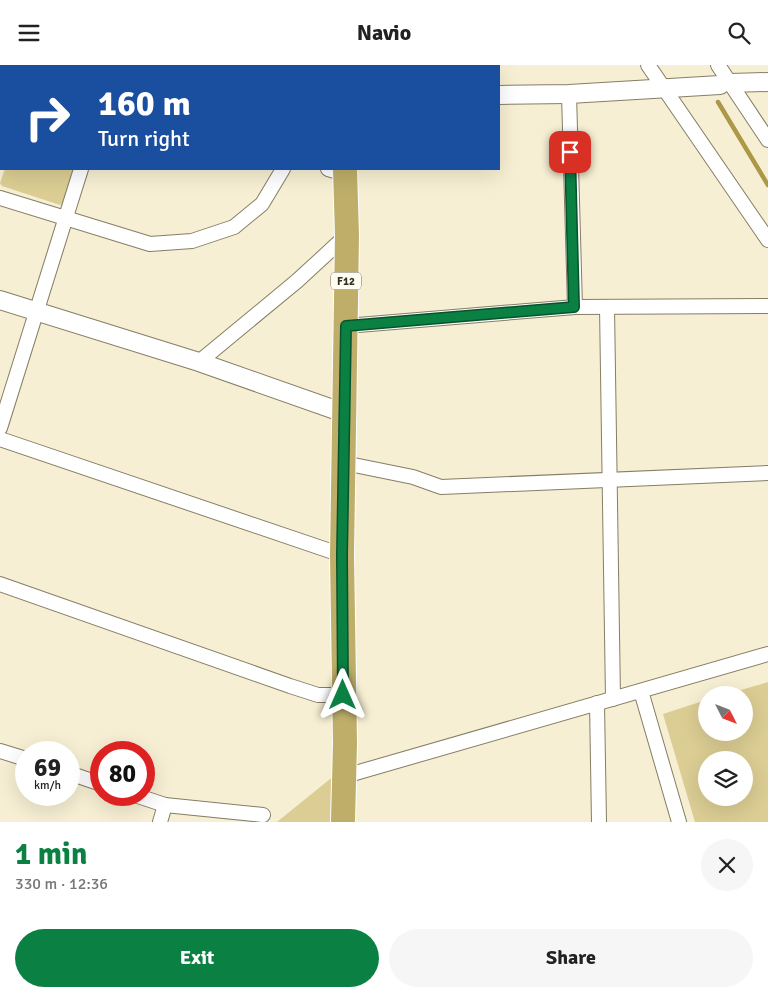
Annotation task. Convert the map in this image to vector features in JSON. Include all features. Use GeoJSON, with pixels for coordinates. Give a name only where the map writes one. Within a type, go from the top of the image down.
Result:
{"type":"FeatureCollection","features":[{"type":"Feature","properties":{"kind":"highway","name":"F12"},"geometry":{"type":"LineString","coordinates":[[339,171],[347,235],[342,555],[343,822]]}},
{"type":"Feature","properties":{"kind":"street"},"geometry":{"type":"LineString","coordinates":[[648,65],[768,240]]}},
{"type":"Feature","properties":{"kind":"street"},"geometry":{"type":"LineString","coordinates":[[718,65],[725,84],[768,140]]}},
{"type":"Feature","properties":{"kind":"street"},"geometry":{"type":"LineString","coordinates":[[725,84],[730,65]]}},
{"type":"Feature","properties":{"kind":"street"},"geometry":{"type":"LineString","coordinates":[[500,95],[569,94],[768,81]]}},
{"type":"Feature","properties":{"kind":"street"},"geometry":{"type":"LineString","coordinates":[[569,94],[574,307]]}},
{"type":"Feature","properties":{"kind":"street"},"geometry":{"type":"LineString","coordinates":[[0,428],[81,170]]}},
{"type":"Feature","properties":{"kind":"street"},"geometry":{"type":"LineString","coordinates":[[0,198],[150,244],[192,241],[234,227],[262,204],[282,170]]}},
{"type":"Feature","properties":{"kind":"street"},"geometry":{"type":"LineString","coordinates":[[199,362],[297,281],[347,235]]}},
{"type":"Feature","properties":{"kind":"street"},"geometry":{"type":"LineString","coordinates":[[0,300],[199,362],[344,413]]}},
{"type":"Feature","properties":{"kind":"street"},"geometry":{"type":"LineString","coordinates":[[346,326],[574,307],[768,306]]}},
{"type":"Feature","properties":{"kind":"street"},"geometry":{"type":"LineString","coordinates":[[608,307],[613,699]]}},
{"type":"Feature","properties":{"kind":"street"},"geometry":{"type":"LineString","coordinates":[[0,439],[342,555]]}},
{"type":"Feature","properties":{"kind":"street"},"geometry":{"type":"LineString","coordinates":[[344,463],[413,477],[441,487],[768,473]]}},
{"type":"Feature","properties":{"kind":"street"},"geometry":{"type":"LineString","coordinates":[[0,584],[290,686],[318,695],[343,695]]}},
{"type":"Feature","properties":{"kind":"street"},"geometry":{"type":"LineString","coordinates":[[344,776],[768,654]]}},
{"type":"Feature","properties":{"kind":"street"},"geometry":{"type":"LineString","coordinates":[[640,691],[679,822]]}},
{"type":"Feature","properties":{"kind":"street"},"geometry":{"type":"LineString","coordinates":[[597,703],[599,822]]}},
{"type":"Feature","properties":{"kind":"street"},"geometry":{"type":"LineString","coordinates":[[0,751],[15,756]]}},
{"type":"Feature","properties":{"kind":"street"},"geometry":{"type":"LineString","coordinates":[[155,801],[166,805],[263,815]]}},
{"type":"Feature","properties":{"kind":"street"},"geometry":{"type":"LineString","coordinates":[[160,822],[166,805]]}},
{"type":"Feature","properties":{"kind":"shaded area"},"geometry":{"type":"Polygon","coordinates":[[[5,170],[75,170],[65,201],[60,205],[2,186],[0,183],[5,170]]]}},
{"type":"Feature","properties":{"kind":"shaded area"},"geometry":{"type":"Polygon","coordinates":[[[768,682],[768,822],[695,822],[663,714],[698,703],[698,741],[753,741],[753,686],[768,682]]]}},
{"type":"Feature","properties":{"kind":"shaded area"},"geometry":{"type":"Polygon","coordinates":[[[335,775],[335,822],[277,822],[335,775]]]}},
{"type":"Feature","properties":{"kind":"waterway"},"geometry":{"type":"LineString","coordinates":[[718,102],[768,185]]}},
{"type":"Feature","properties":{"kind":"route"},"geometry":{"type":"LineString","coordinates":[[343,695],[342,555],[346,326],[574,307],[570,152]]}}]}
